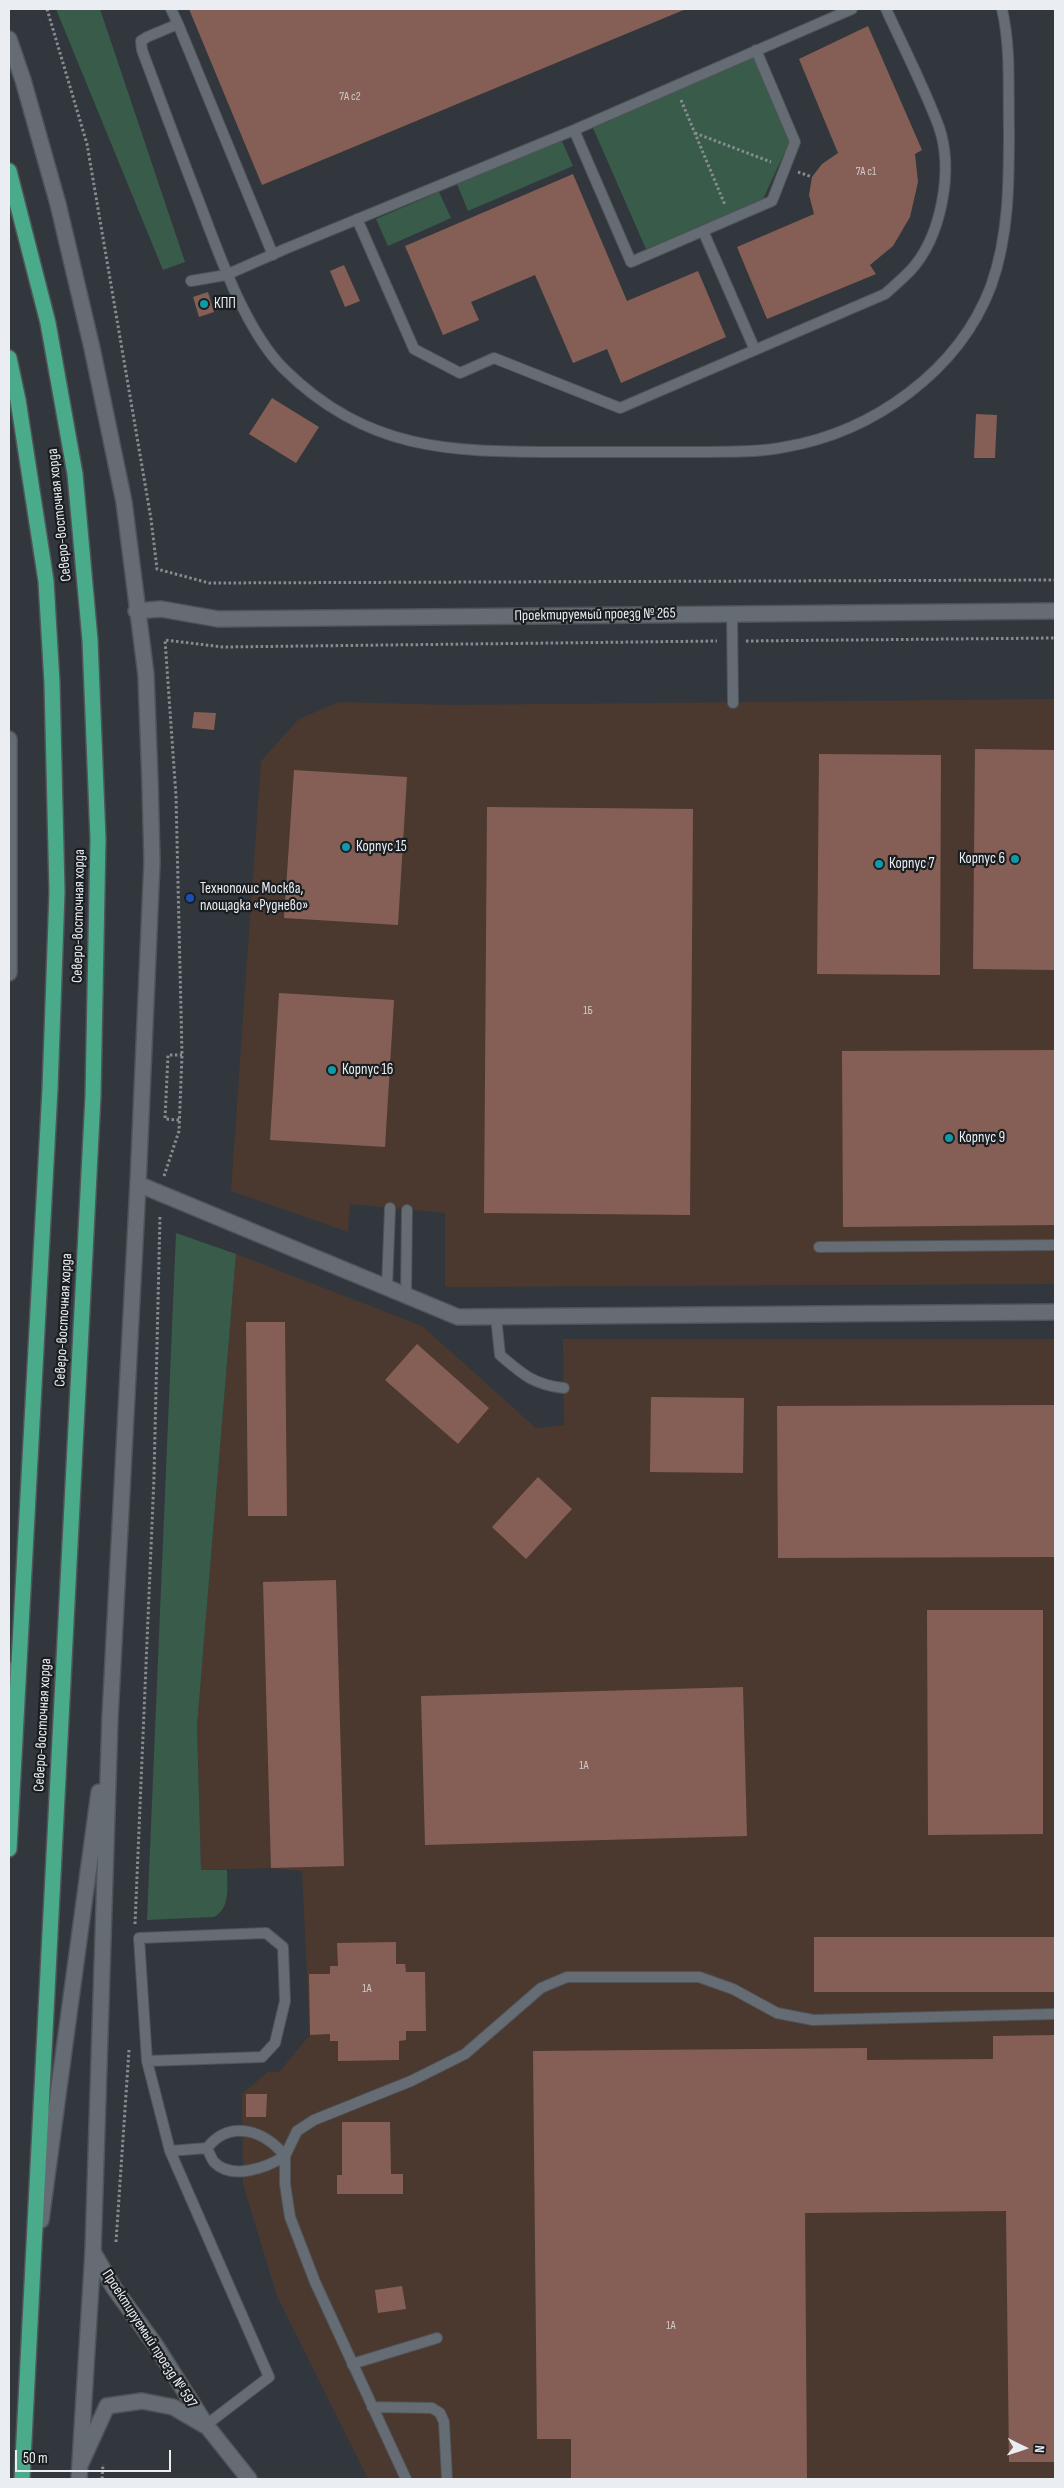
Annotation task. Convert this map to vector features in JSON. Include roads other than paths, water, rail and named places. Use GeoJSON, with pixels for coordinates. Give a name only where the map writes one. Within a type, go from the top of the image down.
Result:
{"type":"FeatureCollection","features":[{"type":"Feature","properties":{"kind":"highway","name":"Северо-восточная хорда"},"geometry":{"type":"LineString","coordinates":[[9,170],[48,323],[75,474],[90,640],[98,838],[94,1096],[22,2479]]}},
{"type":"Feature","properties":{"kind":"highway","name":"Северо-восточная хорда"},"geometry":{"type":"LineString","coordinates":[[9,358],[18,400],[46,581],[52,683],[57,892],[50,1089],[9,1849]]}},
{"type":"Feature","properties":{"kind":"street"},"geometry":{"type":"LineString","coordinates":[[9,39],[24,80],[58,204],[92,348],[124,502],[136,612],[146,675],[152,862],[138,1184],[110,1718],[93,2252],[79,2479]]}},
{"type":"Feature","properties":{"kind":"street","name":"Проектируемый проезд № 265"},"geometry":{"type":"LineString","coordinates":[[136,612],[161,609],[218,618],[1055,611]]}},
{"type":"Feature","properties":{"kind":"street"},"geometry":{"type":"LineString","coordinates":[[9,739],[9,973]]}},
{"type":"Feature","properties":{"kind":"street"},"geometry":{"type":"LineString","coordinates":[[138,1184],[458,1317],[1055,1312]]}},
{"type":"Feature","properties":{"kind":"street"},"geometry":{"type":"LineString","coordinates":[[9,1670],[15,1720]]}},
{"type":"Feature","properties":{"kind":"street"},"geometry":{"type":"LineString","coordinates":[[31,2294],[110,1718]]}},
{"type":"Feature","properties":{"kind":"street","name":"Проектируемый проезд № 597"},"geometry":{"type":"LineString","coordinates":[[93,2252],[114,2288],[156,2346],[206,2425],[249,2479]]}},
{"type":"Feature","properties":{"kind":"street","name":"Проектируемый проезд № 597"},"geometry":{"type":"LineString","coordinates":[[81,2463],[107,2406],[142,2400],[173,2407],[206,2425]]}},
{"type":"Feature","properties":{"kind":"lane"},"geometry":{"type":"LineString","coordinates":[[171,9],[273,255]]}},
{"type":"Feature","properties":{"kind":"lane"},"geometry":{"type":"LineString","coordinates":[[191,281],[226,275],[574,130],[852,9]]}},
{"type":"Feature","properties":{"kind":"lane"},"geometry":{"type":"LineString","coordinates":[[357,219],[414,350],[460,373],[494,358],[620,408],[884,294],[911,270],[934,234],[943,195],[944,159],[939,129],[886,9]]}},
{"type":"Feature","properties":{"kind":"lane"},"geometry":{"type":"LineString","coordinates":[[178,24],[147,36],[142,41],[142,50],[226,275],[262,340],[282,368],[354,422],[403,440],[444,449],[490,451],[738,451],[788,447],[823,438],[860,423],[901,399],[938,369],[976,319],[991,284],[1004,236],[1008,188],[1008,56],[1002,9]]}},
{"type":"Feature","properties":{"kind":"lane"},"geometry":{"type":"LineString","coordinates":[[574,130],[631,262],[772,201],[795,142],[756,50]]}},
{"type":"Feature","properties":{"kind":"lane"},"geometry":{"type":"LineString","coordinates":[[703,231],[755,350]]}},
{"type":"Feature","properties":{"kind":"lane"},"geometry":{"type":"LineString","coordinates":[[732,614],[733,704]]}},
{"type":"Feature","properties":{"kind":"lane"},"geometry":{"type":"LineString","coordinates":[[387,1288],[390,1208]]}},
{"type":"Feature","properties":{"kind":"lane"},"geometry":{"type":"LineString","coordinates":[[406,1210],[406,1296]]}},
{"type":"Feature","properties":{"kind":"lane"},"geometry":{"type":"LineString","coordinates":[[819,1247],[1055,1244]]}},
{"type":"Feature","properties":{"kind":"lane"},"geometry":{"type":"LineString","coordinates":[[496,1317],[500,1355],[519,1371],[544,1386],[564,1388]]}},
{"type":"Feature","properties":{"kind":"lane"},"geometry":{"type":"LineString","coordinates":[[147,2061],[262,2056],[275,2043],[285,2001],[282,1947],[266,1933],[137,1935],[147,2061],[170,2151],[269,2377],[206,2425]]}},
{"type":"Feature","properties":{"kind":"lane"},"geometry":{"type":"LineString","coordinates":[[406,2479],[315,2282],[290,2218],[285,2156],[297,2131],[314,2120],[411,2081],[465,2054],[541,1988],[567,1977],[699,1977],[733,1989],[776,2013],[813,2020],[1055,2014]]}},
{"type":"Feature","properties":{"kind":"lane"},"geometry":{"type":"LineString","coordinates":[[170,2151],[206,2148],[215,2137],[228,2131],[243,2130],[266,2138],[277,2145],[285,2156]]}},
{"type":"Feature","properties":{"kind":"lane"},"geometry":{"type":"LineString","coordinates":[[206,2148],[214,2162],[229,2170],[243,2171],[264,2167],[285,2156]]}},
{"type":"Feature","properties":{"kind":"lane"},"geometry":{"type":"LineString","coordinates":[[352,2364],[437,2338]]}},
{"type":"Feature","properties":{"kind":"lane"},"geometry":{"type":"LineString","coordinates":[[372,2407],[432,2408],[440,2414],[444,2422],[447,2479]]}},
{"type":"Feature","properties":{"kind":"place","name":"КПП"},"geometry":{"type":"Point","coordinates":[204,304]}},
{"type":"Feature","properties":{"kind":"place","name":"Корпус 15"},"geometry":{"type":"Point","coordinates":[346,847]}},
{"type":"Feature","properties":{"kind":"place","name":"Корпус 6"},"geometry":{"type":"Point","coordinates":[1015,859]}},
{"type":"Feature","properties":{"kind":"place","name":"Корпус 7"},"geometry":{"type":"Point","coordinates":[879,864]}},
{"type":"Feature","properties":{"kind":"place","name":"Технополис Москва, площадка «Руднево»"},"geometry":{"type":"Point","coordinates":[190,898]}},
{"type":"Feature","properties":{"kind":"place","name":"Корпус 16"},"geometry":{"type":"Point","coordinates":[332,1070]}},
{"type":"Feature","properties":{"kind":"place","name":"Корпус 9"},"geometry":{"type":"Point","coordinates":[949,1138]}}]}
